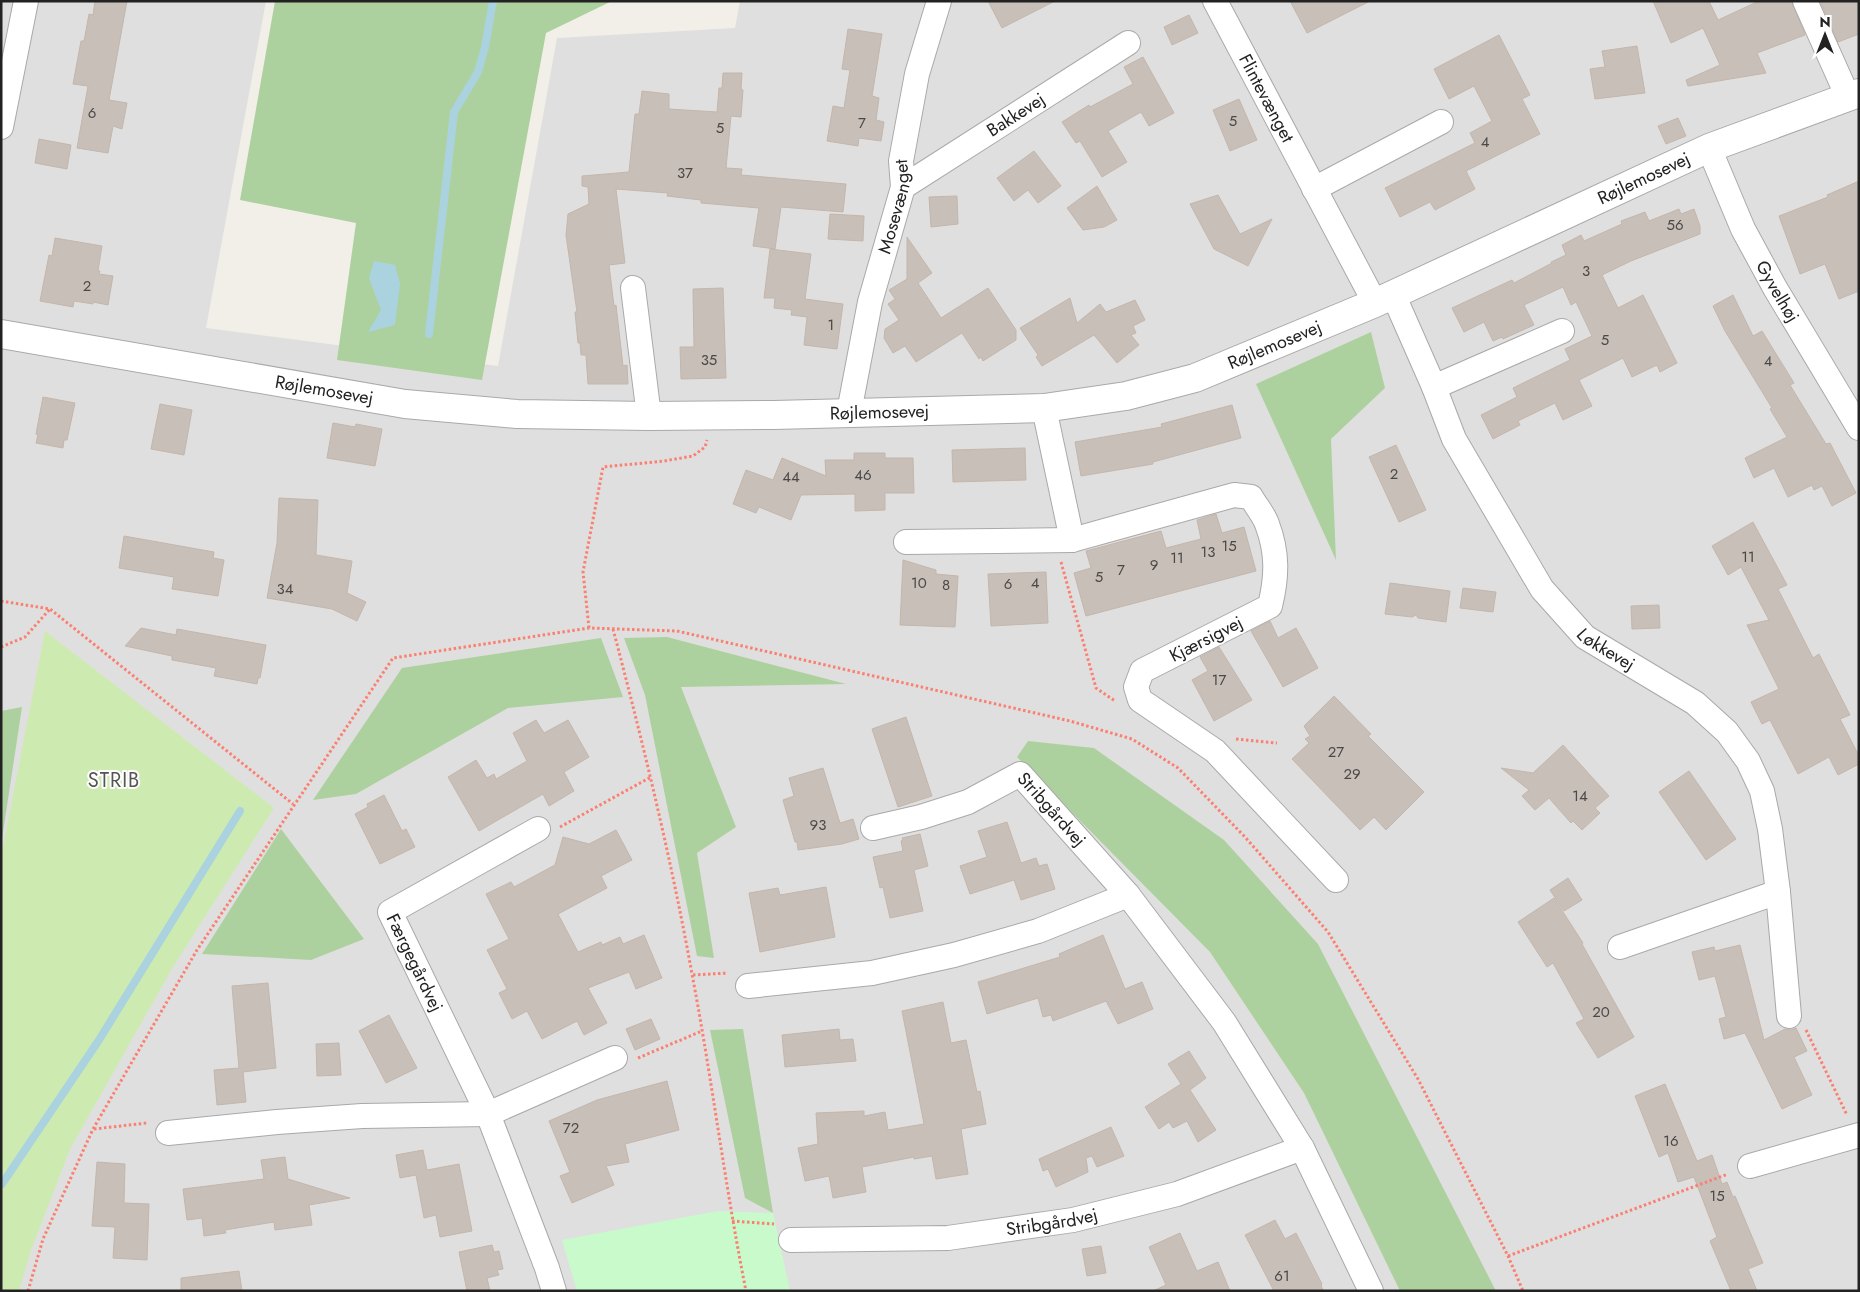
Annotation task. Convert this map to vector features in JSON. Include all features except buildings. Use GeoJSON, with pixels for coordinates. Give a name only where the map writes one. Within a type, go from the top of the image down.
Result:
{"type":"FeatureCollection","features":[{"type":"Feature","properties":{"kind":"street"},"geometry":{"type":"LineString","coordinates":[[1,126],[26,1]]}},
{"type":"Feature","properties":{"kind":"street","name":"Mosevænget"},"geometry":{"type":"LineString","coordinates":[[849,412],[870,302],[903,187],[900,162],[917,74],[939,1]]}},
{"type":"Feature","properties":{"kind":"street"},"geometry":{"type":"LineString","coordinates":[[1805,1],[1853,95]]}},
{"type":"Feature","properties":{"kind":"street","name":"Flintevænget"},"geometry":{"type":"LineString","coordinates":[[1220,3],[1314,189],[1384,299]]}},
{"type":"Feature","properties":{"kind":"street","name":"Bakkevej"},"geometry":{"type":"LineString","coordinates":[[903,187],[1128,43]]}},
{"type":"Feature","properties":{"kind":"street","name":"Røjlemosevej"},"geometry":{"type":"LineString","coordinates":[[1,334],[405,404],[517,414],[712,416],[1044,408],[1126,396],[1196,378],[1384,299],[1709,148],[1853,95]]}},
{"type":"Feature","properties":{"kind":"street"},"geometry":{"type":"LineString","coordinates":[[1314,189],[1441,122]]}},
{"type":"Feature","properties":{"kind":"street","name":"Gyvelhøj"},"geometry":{"type":"LineString","coordinates":[[1709,148],[1743,228],[1775,288],[1859,428]]}},
{"type":"Feature","properties":{"kind":"street"},"geometry":{"type":"LineString","coordinates":[[633,288],[649,416]]}},
{"type":"Feature","properties":{"kind":"street","name":"Løkkevej"},"geometry":{"type":"LineString","coordinates":[[1384,299],[1434,387],[1454,439],[1542,589],[1585,637],[1695,703],[1727,732],[1748,761],[1762,791],[1770,829],[1778,892],[1789,1016]]}},
{"type":"Feature","properties":{"kind":"street"},"geometry":{"type":"LineString","coordinates":[[1434,387],[1562,331]]}},
{"type":"Feature","properties":{"kind":"street"},"geometry":{"type":"LineString","coordinates":[[1044,408],[1072,540]]}},
{"type":"Feature","properties":{"kind":"street","name":"Kjærsigvej"},"geometry":{"type":"LineString","coordinates":[[906,542],[1072,540],[1234,495],[1251,497],[1267,523],[1277,564],[1270,606],[1142,671],[1136,687],[1140,700],[1215,751],[1336,880]]}},
{"type":"Feature","properties":{"kind":"street","name":"Stribgårdvej"},"geometry":{"type":"LineString","coordinates":[[873,828],[968,802],[1020,774],[1128,895],[1224,1022],[1302,1148],[1371,1291]]}},
{"type":"Feature","properties":{"kind":"street","name":"Færgegårdvej"},"geometry":{"type":"LineString","coordinates":[[538,829],[390,912],[488,1114],[548,1268],[554,1291]]}},
{"type":"Feature","properties":{"kind":"street"},"geometry":{"type":"LineString","coordinates":[[1620,947],[1778,892]]}},
{"type":"Feature","properties":{"kind":"street"},"geometry":{"type":"LineString","coordinates":[[748,986],[872,973],[954,955],[1038,931],[1128,895]]}},
{"type":"Feature","properties":{"kind":"street"},"geometry":{"type":"LineString","coordinates":[[168,1133],[362,1116],[488,1114],[615,1058]]}},
{"type":"Feature","properties":{"kind":"street"},"geometry":{"type":"LineString","coordinates":[[1750,1166],[1858,1136]]}},
{"type":"Feature","properties":{"kind":"street","name":"Stribgårdvej"},"geometry":{"type":"LineString","coordinates":[[791,1240],[948,1238],[1073,1220],[1177,1194],[1302,1148]]}},
{"type":"Feature","properties":{"kind":"path"},"geometry":{"type":"LineString","coordinates":[[589,628],[583,572],[603,467],[664,462],[693,456],[705,447],[712,416]]}},
{"type":"Feature","properties":{"kind":"path"},"geometry":{"type":"LineString","coordinates":[[1,601],[50,609],[293,804]]}},
{"type":"Feature","properties":{"kind":"path"},"geometry":{"type":"LineString","coordinates":[[1,647],[25,637],[50,609]]}},
{"type":"Feature","properties":{"kind":"path"},"geometry":{"type":"LineString","coordinates":[[28,1291],[43,1239],[93,1129],[197,950],[293,804],[393,658],[589,628],[613,628],[677,631],[1070,721],[1132,739],[1178,768],[1245,837],[1328,932],[1418,1079],[1508,1256],[1523,1291]]}},
{"type":"Feature","properties":{"kind":"path"},"geometry":{"type":"LineString","coordinates":[[613,628],[651,777],[693,975],[732,1221],[746,1291]]}},
{"type":"Feature","properties":{"kind":"path"},"geometry":{"type":"LineString","coordinates":[[538,829],[546,835],[651,777]]}},
{"type":"Feature","properties":{"kind":"path"},"geometry":{"type":"LineString","coordinates":[[693,975],[735,973],[748,986]]}},
{"type":"Feature","properties":{"kind":"path"},"geometry":{"type":"LineString","coordinates":[[1789,1016],[1801,1018],[1858,1136]]}},
{"type":"Feature","properties":{"kind":"path"},"geometry":{"type":"LineString","coordinates":[[615,1058],[623,1064],[702,1031]]}},
{"type":"Feature","properties":{"kind":"path"},"geometry":{"type":"LineString","coordinates":[[93,1129],[163,1121],[168,1133]]}},
{"type":"Feature","properties":{"kind":"path"},"geometry":{"type":"LineString","coordinates":[[1508,1256],[1750,1166]]}},
{"type":"Feature","properties":{"kind":"path"},"geometry":{"type":"LineString","coordinates":[[732,1221],[781,1224],[791,1240]]}},
{"type":"Feature","properties":{"kind":"shaded area"},"geometry":{"type":"Polygon","coordinates":[[[1,1],[266,1],[206,328],[498,366],[557,38],[735,28],[740,1],[1859,1],[1859,1291],[1,1291],[1,1]]]}},
{"type":"Feature","properties":{"kind":"green space"},"geometry":{"type":"Polygon","coordinates":[[[275,1],[612,1],[546,33],[482,380],[337,360],[356,223],[240,200],[275,1]]]}},
{"type":"Feature","properties":{"kind":"green space"},"geometry":{"type":"Polygon","coordinates":[[[1371,332],[1385,388],[1331,439],[1336,560],[1256,384],[1371,332]]]}},
{"type":"Feature","properties":{"kind":"green space"},"geometry":{"type":"Polygon","coordinates":[[[45,631],[274,808],[173,967],[70,1149],[31,1250],[19,1291],[1,1291],[1,857],[45,631]]]}},
{"type":"Feature","properties":{"kind":"green space"},"geometry":{"type":"Polygon","coordinates":[[[667,637],[846,684],[681,687],[736,827],[697,853],[714,958],[697,956],[645,695],[624,638],[667,637]]]}},
{"type":"Feature","properties":{"kind":"green space"},"geometry":{"type":"Polygon","coordinates":[[[601,638],[623,697],[508,708],[356,794],[313,800],[402,668],[601,638]]]}},
{"type":"Feature","properties":{"kind":"green space"},"geometry":{"type":"Polygon","coordinates":[[[22,707],[2,839],[1,839],[1,711],[22,707]]]}},
{"type":"Feature","properties":{"kind":"green space"},"geometry":{"type":"Polygon","coordinates":[[[1028,741],[1094,748],[1224,840],[1318,944],[1496,1291],[1400,1291],[1304,1093],[1210,952],[1017,757],[1028,741]]]}},
{"type":"Feature","properties":{"kind":"green space"},"geometry":{"type":"Polygon","coordinates":[[[281,829],[364,939],[311,960],[202,954],[281,829]]]}},
{"type":"Feature","properties":{"kind":"green space"},"geometry":{"type":"Polygon","coordinates":[[[743,1029],[773,1213],[745,1198],[710,1030],[743,1029]]]}},
{"type":"Feature","properties":{"kind":"green space"},"geometry":{"type":"Polygon","coordinates":[[[718,1211],[773,1213],[790,1291],[577,1291],[562,1240],[718,1211]]]}},
{"type":"Feature","properties":{"kind":"water"},"geometry":{"type":"Polygon","coordinates":[[[374,261],[395,265],[400,284],[395,325],[368,332],[381,310],[369,278],[374,261]]]}},
{"type":"Feature","properties":{"kind":"waterway"},"geometry":{"type":"LineString","coordinates":[[429,334],[454,112],[478,72],[485,47],[493,1]]}},
{"type":"Feature","properties":{"kind":"waterway"},"geometry":{"type":"LineString","coordinates":[[2,1184],[99,1040],[240,811]]}},
{"type":"Feature","properties":{"kind":"district","name":"STRIB"},"geometry":{"type":"Point","coordinates":[114,780]}}]}
